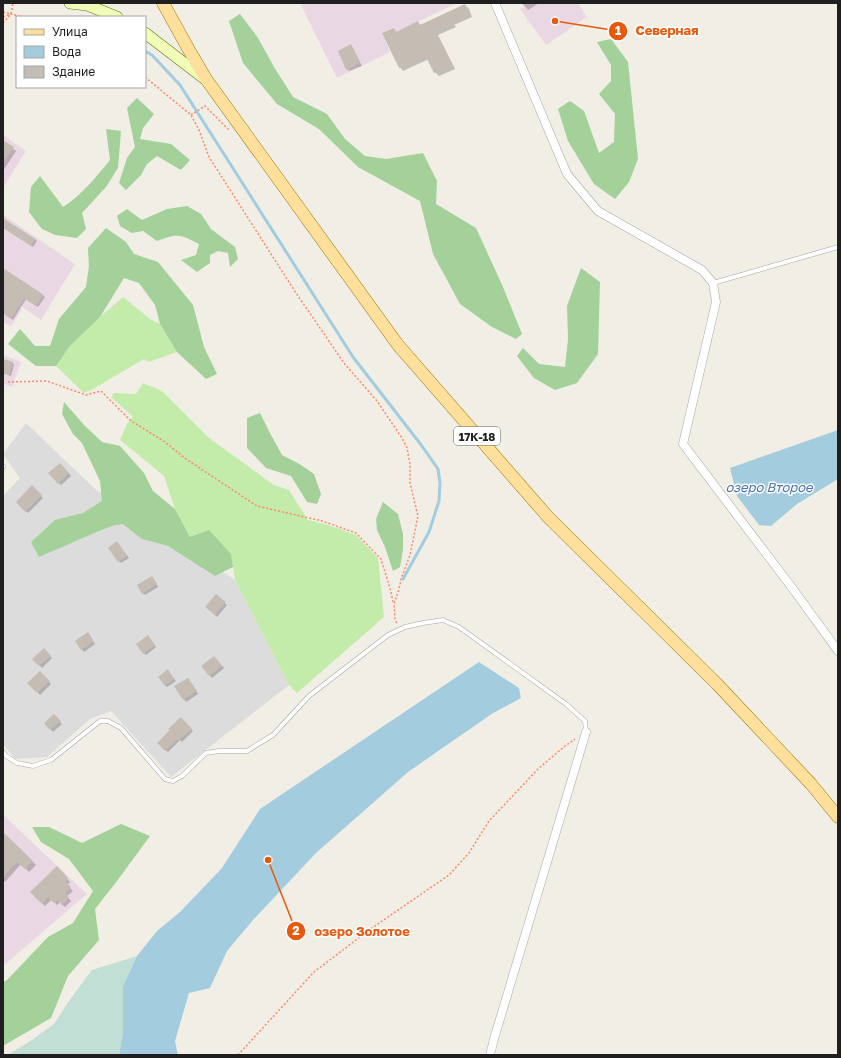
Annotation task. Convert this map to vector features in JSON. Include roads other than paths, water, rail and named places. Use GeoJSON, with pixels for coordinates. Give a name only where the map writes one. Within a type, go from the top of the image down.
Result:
{"type":"FeatureCollection","features":[{"type":"Feature","properties":{"kind":"main road"},"geometry":{"type":"LineString","coordinates":[[70,3],[87,5],[114,16]]}},
{"type":"Feature","properties":{"kind":"main road","name":"17К-18"},"geometry":{"type":"LineString","coordinates":[[165,5],[206,79],[398,345],[548,517],[717,684],[811,784],[838,817]]}},
{"type":"Feature","properties":{"kind":"main road"},"geometry":{"type":"LineString","coordinates":[[146,34],[206,79]]}},
{"type":"Feature","properties":{"kind":"street"},"geometry":{"type":"LineString","coordinates":[[495,3],[567,174],[598,211],[702,270],[713,283],[716,302],[684,444],[838,651]]}},
{"type":"Feature","properties":{"kind":"street"},"geometry":{"type":"LineString","coordinates":[[490,1055],[586,732]]}},
{"type":"Feature","properties":{"kind":"lane"},"geometry":{"type":"LineString","coordinates":[[713,283],[838,247]]}},
{"type":"Feature","properties":{"kind":"lane"},"geometry":{"type":"LineString","coordinates":[[3,752],[6,756],[17,763],[33,766],[52,760],[100,721],[108,721],[120,728],[164,779],[173,781],[182,776],[206,753],[248,750],[273,735],[309,696],[388,635],[405,627],[443,620],[459,627],[566,704],[585,721],[586,732]]}},
{"type":"Feature","properties":{"kind":"water","name":"озеро Второе"},"geometry":{"type":"Polygon","coordinates":[[[838,430],[838,479],[797,504],[771,526],[759,525],[737,496],[730,468],[838,430]]]}},
{"type":"Feature","properties":{"kind":"water"},"geometry":{"type":"Polygon","coordinates":[[[479,662],[519,688],[521,698],[493,713],[408,772],[316,853],[253,920],[227,951],[210,988],[189,993],[175,1041],[178,1055],[119,1055],[123,1033],[123,986],[137,956],[157,931],[180,912],[222,868],[260,809],[479,662]]]}},
{"type":"Feature","properties":{"kind":"waterway"},"geometry":{"type":"LineString","coordinates":[[146,52],[152,55],[180,85],[353,357],[438,469],[440,483],[439,501],[429,532],[403,579]]}},
{"type":"Feature","properties":{"kind":"place","name":"Северная"},"geometry":{"type":"Point","coordinates":[555,21]}},
{"type":"Feature","properties":{"kind":"place","name":"озеро Золотое"},"geometry":{"type":"Point","coordinates":[268,860]}}]}
